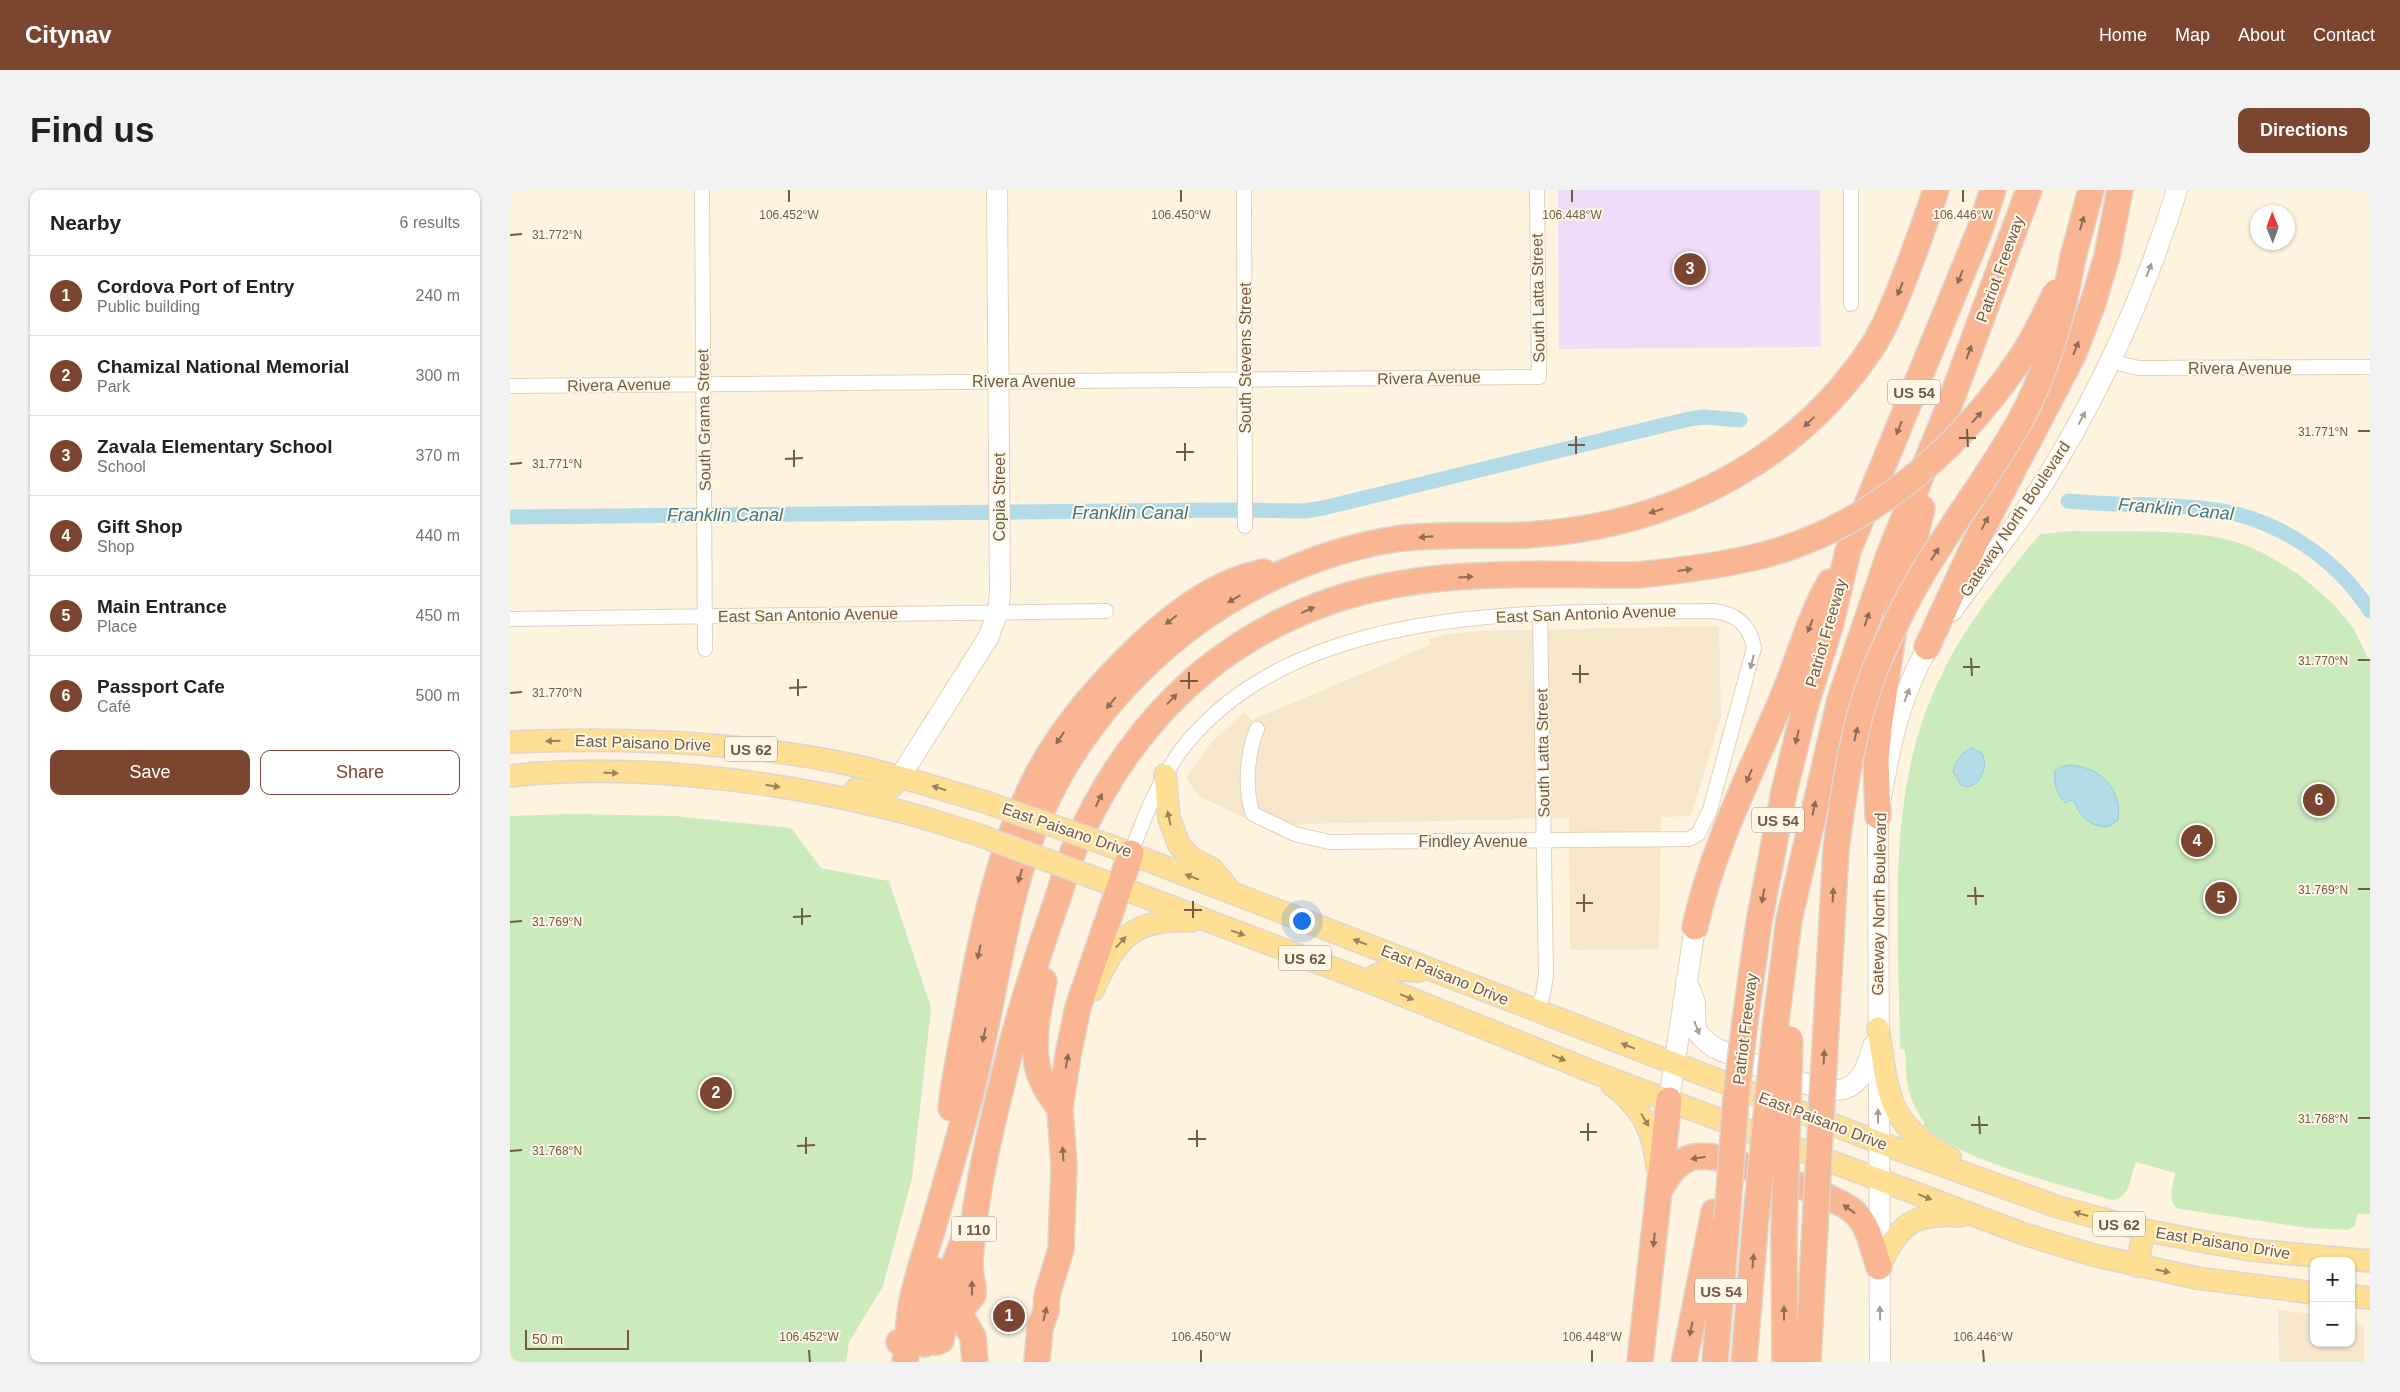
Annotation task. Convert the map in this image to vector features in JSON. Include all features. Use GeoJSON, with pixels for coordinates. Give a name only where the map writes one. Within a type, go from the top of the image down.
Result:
{"type":"FeatureCollection","features":[{"type":"Feature","properties":{"kind":"highway"},"geometry":{"type":"LineString","coordinates":[[932,1230],[943,1186],[952,1103],[977,959],[990,904],[1015,823],[1040,770],[1061,737],[1095,692],[1124,661],[1174,617],[1231,580],[1263,572],[1294,570],[1332,553],[1395,540],[1451,535],[1526,535],[1571,531],[1619,522],[1661,510],[1702,493],[1734,475],[1780,445],[1834,398],[1876,342],[1918,244],[1936,190]]}},
{"type":"Feature","properties":{"kind":"highway","name":"Patriot Freeway"},"geometry":{"type":"LineString","coordinates":[[1720,1216],[1759,922],[1784,792],[1805,707],[1831,623],[1848,552],[1979,232],[1993,190]]}},
{"type":"Feature","properties":{"kind":"highway","name":"Patriot Freeway"},"geometry":{"type":"LineString","coordinates":[[1782,1034],[1789,920],[1840,700],[1889,555],[1946,414],[2029,190]]}},
{"type":"Feature","properties":{"kind":"highway"},"geometry":{"type":"LineString","coordinates":[[1808,1362],[1836,849],[1844,787],[1857,729],[1878,662],[1905,606],[1924,571],[2020,421],[2044,369],[2064,310],[2073,257],[2091,190]]}},
{"type":"Feature","properties":{"kind":"highway"},"geometry":{"type":"LineString","coordinates":[[1927,646],[1976,542],[2026,448],[2072,355],[2099,284],[2120,190]]}},
{"type":"Feature","properties":{"kind":"highway"},"geometry":{"type":"LineString","coordinates":[[1060,1109],[1042,1081],[1036,1062],[1036,1032],[1054,909],[1079,839],[1106,787],[1143,732],[1174,697],[1209,666],[1280,623],[1320,605],[1370,590],[1434,579],[1504,575],[1636,575],[1720,565],[1762,556],[1809,539],[1842,524],[1880,502],[1910,481],[1947,449],[1980,415],[2018,364],[2042,321],[2073,257]]}},
{"type":"Feature","properties":{"kind":"highway"},"geometry":{"type":"LineString","coordinates":[[1878,816],[1876,759],[1878,728],[1895,622],[1946,414]]}},
{"type":"Feature","properties":{"kind":"highway"},"geometry":{"type":"LineString","coordinates":[[1695,927],[1707,877],[1722,838],[1785,693],[1820,599],[1848,552]]}},
{"type":"Feature","properties":{"kind":"highway"},"geometry":{"type":"LineString","coordinates":[[1037,1362],[1040,1328],[1046,1311],[1047,1295],[1061,1249],[1064,1166],[1060,1109],[1078,1007],[1131,853]]}},
{"type":"Feature","properties":{"kind":"highway","name":"I 110"},"geometry":{"type":"LineString","coordinates":[[970,1358],[973,1337],[961,1316],[961,1310],[973,1295],[970,1259],[984,1155],[1029,984],[1054,909]]}},
{"type":"Feature","properties":{"kind":"highway"},"geometry":{"type":"LineString","coordinates":[[1744,1362],[1755,1228],[1782,1034]]}},
{"type":"Feature","properties":{"kind":"highway"},"geometry":{"type":"LineString","coordinates":[[1782,1034],[1785,1362]]}},
{"type":"Feature","properties":{"kind":"highway"},"geometry":{"type":"LineString","coordinates":[[1640,1362],[1669,1100]]}},
{"type":"Feature","properties":{"kind":"highway"},"geometry":{"type":"LineString","coordinates":[[1659,1191],[1669,1174],[1680,1164],[1693,1157],[1710,1156],[1739,1164],[1838,1202],[1854,1212],[1866,1229],[1879,1267]]}},
{"type":"Feature","properties":{"kind":"highway"},"geometry":{"type":"LineString","coordinates":[[911,1352],[937,1342],[943,1336],[952,1270],[976,1213]]}},
{"type":"Feature","properties":{"kind":"highway"},"geometry":{"type":"LineString","coordinates":[[1684,1362],[1720,1216]]}},
{"type":"Feature","properties":{"kind":"highway","name":"US 54"},"geometry":{"type":"LineString","coordinates":[[1715,1362],[1720,1216]]}},
{"type":"Feature","properties":{"kind":"highway","name":"I 110"},"geometry":{"type":"LineString","coordinates":[[911,1352],[933,1255],[932,1230]]}},
{"type":"Feature","properties":{"kind":"highway","name":"I 110"},"geometry":{"type":"LineString","coordinates":[[911,1352],[905,1300],[918,1255],[932,1230]]}},
{"type":"Feature","properties":{"kind":"main road","name":"Copia Street"},"geometry":{"type":"LineString","coordinates":[[900,777],[988,638],[998,612],[999,381],[997,190]]}},
{"type":"Feature","properties":{"kind":"main road","name":"Gateway North Boulevard"},"geometry":{"type":"LineString","coordinates":[[1880,1362],[1878,816],[1888,753],[1901,711],[1927,646],[2042,485],[2070,439],[2112,358],[2149,271],[2177,190]]}},
{"type":"Feature","properties":{"kind":"main road","name":"East Paisano Drive"},"geometry":{"type":"LineString","coordinates":[[510,742],[638,740],[702,744],[765,750],[900,777],[985,802],[1131,853],[1878,1142],[2058,1207],[2144,1230],[2251,1250],[2370,1261]]}},
{"type":"Feature","properties":{"kind":"main road","name":"East Paisano Drive"},"geometry":{"type":"LineString","coordinates":[[510,776],[640,774],[720,779],[820,794],[879,806],[976,834],[1094,878],[1367,981],[1598,1074],[1880,1178],[1976,1217],[2059,1245],[2137,1266],[2196,1278],[2310,1292]]}},
{"type":"Feature","properties":{"kind":"main road"},"geometry":{"type":"LineString","coordinates":[[1165,775],[1169,818],[1179,845],[1191,858],[1212,869],[1232,892]]}},
{"type":"Feature","properties":{"kind":"main road"},"geometry":{"type":"LineString","coordinates":[[820,794],[843,786],[882,793],[890,790],[900,777]]}},
{"type":"Feature","properties":{"kind":"main road"},"geometry":{"type":"LineString","coordinates":[[1074,1031],[1113,951],[1123,938],[1152,923],[1170,920],[1204,921]]}},
{"type":"Feature","properties":{"kind":"main road"},"geometry":{"type":"LineString","coordinates":[[1669,1100],[1695,927]]}},
{"type":"Feature","properties":{"kind":"main road"},"geometry":{"type":"LineString","coordinates":[[1367,981],[1381,972],[1394,969],[1444,974]]}},
{"type":"Feature","properties":{"kind":"main road"},"geometry":{"type":"LineString","coordinates":[[1686,982],[1695,1002],[1695,1028],[1705,1041],[1715,1048],[1813,1086],[1834,1090],[1845,1088],[1856,1082],[1867,1068],[1878,1028]]}},
{"type":"Feature","properties":{"kind":"main road"},"geometry":{"type":"LineString","coordinates":[[1878,1028],[1887,1084],[1892,1103],[1902,1123],[1928,1146],[1975,1172],[1992,1184]]}},
{"type":"Feature","properties":{"kind":"main road"},"geometry":{"type":"LineString","coordinates":[[1598,1074],[1631,1100],[1649,1128],[1655,1146],[1659,1191]]}},
{"type":"Feature","properties":{"kind":"main road"},"geometry":{"type":"LineString","coordinates":[[1879,1267],[1895,1237],[1906,1224],[1924,1216],[1939,1214],[1976,1217]]}},
{"type":"Feature","properties":{"kind":"main road"},"geometry":{"type":"LineString","coordinates":[[2137,1266],[2144,1230]]}},
{"type":"Feature","properties":{"kind":"main road"},"geometry":{"type":"LineString","coordinates":[[2355,1296],[2370,1298]]}},
{"type":"Feature","properties":{"kind":"street","name":"South Grama Street"},"geometry":{"type":"LineString","coordinates":[[702,190],[705,649]]}},
{"type":"Feature","properties":{"kind":"street","name":"South Stevens Street"},"geometry":{"type":"LineString","coordinates":[[1244,190],[1246,380],[1244,526]]}},
{"type":"Feature","properties":{"kind":"street","name":"South Latta Street"},"geometry":{"type":"LineString","coordinates":[[1537,190],[1539,377]]}},
{"type":"Feature","properties":{"kind":"street"},"geometry":{"type":"LineString","coordinates":[[1850,190],[1851,304]]}},
{"type":"Feature","properties":{"kind":"street","name":"Rivera Avenue"},"geometry":{"type":"LineString","coordinates":[[2112,358],[2121,364],[2139,368],[2370,367]]}},
{"type":"Feature","properties":{"kind":"street","name":"Rivera Avenue"},"geometry":{"type":"LineString","coordinates":[[510,386],[1539,377]]}},
{"type":"Feature","properties":{"kind":"street","name":"East San Antonio Avenue"},"geometry":{"type":"LineString","coordinates":[[510,619],[1106,611]]}},
{"type":"Feature","properties":{"kind":"street","name":"East San Antonio Avenue"},"geometry":{"type":"LineString","coordinates":[[1131,853],[1165,775],[1185,746],[1210,718],[1246,689],[1284,666],[1332,648],[1432,624],[1481,617],[1540,613],[1714,611],[1738,618],[1752,638],[1754,656],[1710,810],[1698,834]]}},
{"type":"Feature","properties":{"kind":"street","name":"South Latta Street"},"geometry":{"type":"LineString","coordinates":[[1536,1011],[1543,994],[1546,974],[1540,613]]}},
{"type":"Feature","properties":{"kind":"street","name":"Findley Avenue"},"geometry":{"type":"LineString","coordinates":[[1257,730],[1250,746],[1249,794],[1253,814],[1295,834],[1329,842],[1689,838],[1698,834]]}},
{"type":"Feature","properties":{"kind":"shaded area"},"geometry":{"type":"Polygon","coordinates":[[[1558,190],[1820,190],[1821,347],[1559,349],[1558,190]]]}},
{"type":"Feature","properties":{"kind":"shaded area"},"geometry":{"type":"Polygon","coordinates":[[[1719,626],[1721,716],[1691,816],[1661,817],[1659,949],[1570,950],[1569,818],[1301,824],[1273,831],[1200,797],[1187,780],[1187,776],[1212,742],[1244,712],[1252,720],[1430,645],[1429,639],[1448,634],[1480,631],[1719,626]]]}},
{"type":"Feature","properties":{"kind":"shaded area"},"geometry":{"type":"Polygon","coordinates":[[[2278,1310],[2310,1314],[2310,1347],[2355,1347],[2355,1320],[2364,1328],[2364,1362],[2279,1362],[2278,1310]]]}},
{"type":"Feature","properties":{"kind":"green space"},"geometry":{"type":"Polygon","coordinates":[[[2074,531],[2199,534],[2235,542],[2254,549],[2291,569],[2324,596],[2351,625],[2370,663],[2370,1214],[2357,1214],[2355,1225],[2351,1229],[2309,1228],[2179,1209],[2171,1198],[2175,1173],[2136,1162],[2126,1191],[2118,1199],[2112,1200],[2012,1170],[1960,1149],[1939,1138],[1924,1125],[1913,1103],[1908,1088],[1905,1050],[1900,1048],[1898,906],[1899,858],[1903,811],[1910,765],[1923,720],[1941,676],[1962,638],[1986,602],[2040,534],[2074,531]]]}},
{"type":"Feature","properties":{"kind":"green space"},"geometry":{"type":"Polygon","coordinates":[[[571,814],[675,816],[791,828],[821,868],[889,881],[931,1008],[912,1178],[883,1286],[849,1342],[846,1362],[510,1362],[510,816],[571,814]]]}},
{"type":"Feature","properties":{"kind":"water"},"geometry":{"type":"Polygon","coordinates":[[[1972,748],[1982,753],[1984,768],[1977,782],[1967,787],[1961,785],[1953,772],[1955,764],[1960,757],[1972,748]]]}},
{"type":"Feature","properties":{"kind":"water"},"geometry":{"type":"Polygon","coordinates":[[[2069,765],[2080,766],[2090,770],[2107,781],[2117,798],[2118,820],[2108,827],[2096,825],[2083,817],[2072,800],[2066,803],[2063,800],[2056,788],[2055,771],[2060,767],[2069,765]]]}},
{"type":"Feature","properties":{"kind":"waterway","name":"Franklin Canal"},"geometry":{"type":"LineString","coordinates":[[510,517],[1224,510],[1305,511],[1689,419],[1704,417],[1740,420]]}},
{"type":"Feature","properties":{"kind":"waterway","name":"Franklin Canal"},"geometry":{"type":"LineString","coordinates":[[2068,501],[2191,507],[2232,513],[2256,520],[2279,530],[2320,556],[2356,591],[2370,611]]}},
{"type":"Feature","properties":{"kind":"place","name":"Zavala Elementary School"},"geometry":{"type":"Point","coordinates":[1690,269]}},
{"type":"Feature","properties":{"kind":"place","name":"Passport Cafe"},"geometry":{"type":"Point","coordinates":[2319,800]}},
{"type":"Feature","properties":{"kind":"place","name":"Gift Shop"},"geometry":{"type":"Point","coordinates":[2197,841]}},
{"type":"Feature","properties":{"kind":"place","name":"Main Entrance"},"geometry":{"type":"Point","coordinates":[2221,898]}},
{"type":"Feature","properties":{"kind":"place","name":"Chamizal National Memorial"},"geometry":{"type":"Point","coordinates":[716,1093]}},
{"type":"Feature","properties":{"kind":"place","name":"Cordova Port of Entry"},"geometry":{"type":"Point","coordinates":[1009,1316]}}]}
